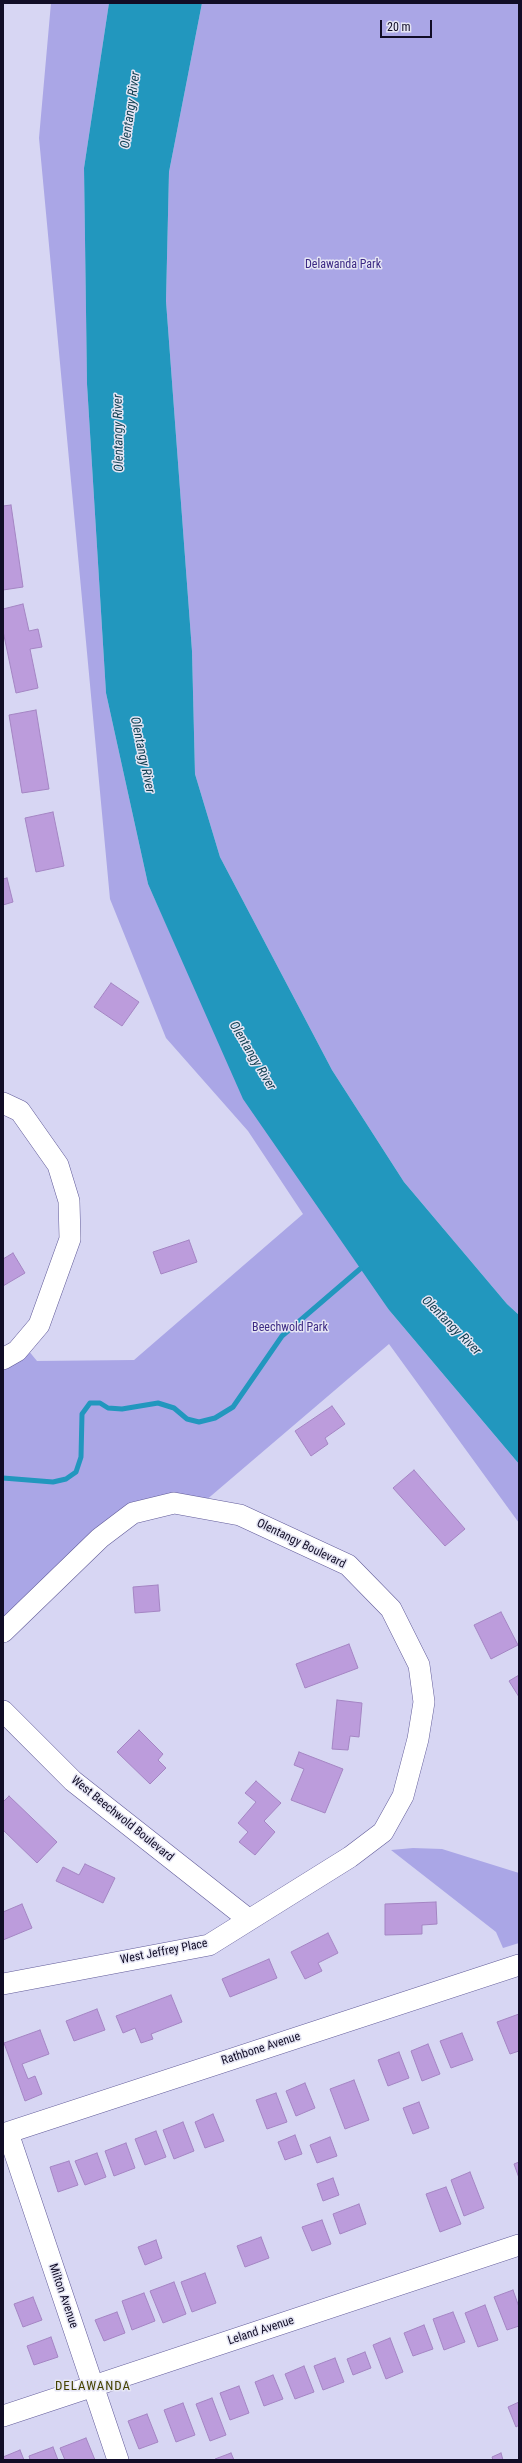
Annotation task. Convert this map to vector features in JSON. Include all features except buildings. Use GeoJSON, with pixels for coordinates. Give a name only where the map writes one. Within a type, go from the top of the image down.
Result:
{"type":"FeatureCollection","features":[{"type":"Feature","properties":{"kind":"street"},"geometry":{"type":"LineString","coordinates":[[3,1103],[20,1111],[58,1166],[69,1201],[70,1239],[39,1325],[10,1355]]}},
{"type":"Feature","properties":{"kind":"street","name":"Olentangy Boulevard"},"geometry":{"type":"LineString","coordinates":[[3,1632],[100,1538],[114,1527],[133,1513],[174,1503],[240,1515],[348,1565],[391,1609],[419,1665],[424,1702],[418,1739],[403,1796],[384,1832],[350,1857]]}},
{"type":"Feature","properties":{"kind":"street","name":"West Beechwold Boulevard"},"geometry":{"type":"LineString","coordinates":[[3,1711],[73,1781],[248,1919]]}},
{"type":"Feature","properties":{"kind":"street","name":"West Jeffrey Place"},"geometry":{"type":"LineString","coordinates":[[3,1984],[209,1945],[248,1919],[350,1857]]}},
{"type":"Feature","properties":{"kind":"street","name":"Rathbone Avenue"},"geometry":{"type":"LineString","coordinates":[[5,2133],[519,1965]]}},
{"type":"Feature","properties":{"kind":"street","name":"Milton Avenue"},"geometry":{"type":"LineString","coordinates":[[5,2133],[94,2386],[118,2460]]}},
{"type":"Feature","properties":{"kind":"street","name":"Leland Avenue"},"geometry":{"type":"LineString","coordinates":[[3,2416],[519,2245]]}},
{"type":"Feature","properties":{"kind":"green space","name":"Beechwold Park"},"geometry":{"type":"Polygon","coordinates":[[[51,3],[109,3],[84,168],[87,384],[106,693],[148,884],[177,948],[389,1310],[519,1464],[519,1523],[389,1344],[198,1507],[133,1513],[3,1632],[3,1359],[23,1344],[37,1361],[134,1360],[303,1214],[248,1131],[166,1038],[110,899],[39,138],[51,3]]]}},
{"type":"Feature","properties":{"kind":"green space","name":"Delawanda Park"},"geometry":{"type":"Polygon","coordinates":[[[202,3],[519,3],[519,1315],[507,1304],[404,1182],[332,1070],[220,857],[195,774],[192,651],[166,301],[169,172],[202,3]]]}},
{"type":"Feature","properties":{"kind":"green space"},"geometry":{"type":"Polygon","coordinates":[[[413,1848],[442,1849],[519,1873],[519,1943],[503,1948],[496,1932],[391,1850],[413,1848]]]}},
{"type":"Feature","properties":{"kind":"water","name":"Olentangy River"},"geometry":{"type":"Polygon","coordinates":[[[109,3],[202,3],[169,172],[166,301],[192,651],[195,774],[220,857],[332,1070],[404,1182],[507,1304],[519,1315],[519,1464],[389,1310],[243,1099],[148,884],[106,693],[87,384],[84,168],[109,3]]]}},
{"type":"Feature","properties":{"kind":"waterway"},"geometry":{"type":"LineString","coordinates":[[3,1478],[53,1482],[66,1479],[76,1472],[81,1457],[82,1414],[90,1403],[100,1403],[108,1408],[122,1409],[158,1403],[174,1408],[187,1419],[199,1422],[215,1418],[233,1407],[282,1336],[360,1269]]}},
{"type":"Feature","properties":{"kind":"district","name":"DELAWANDA"},"geometry":{"type":"Point","coordinates":[93,2387]}}]}
